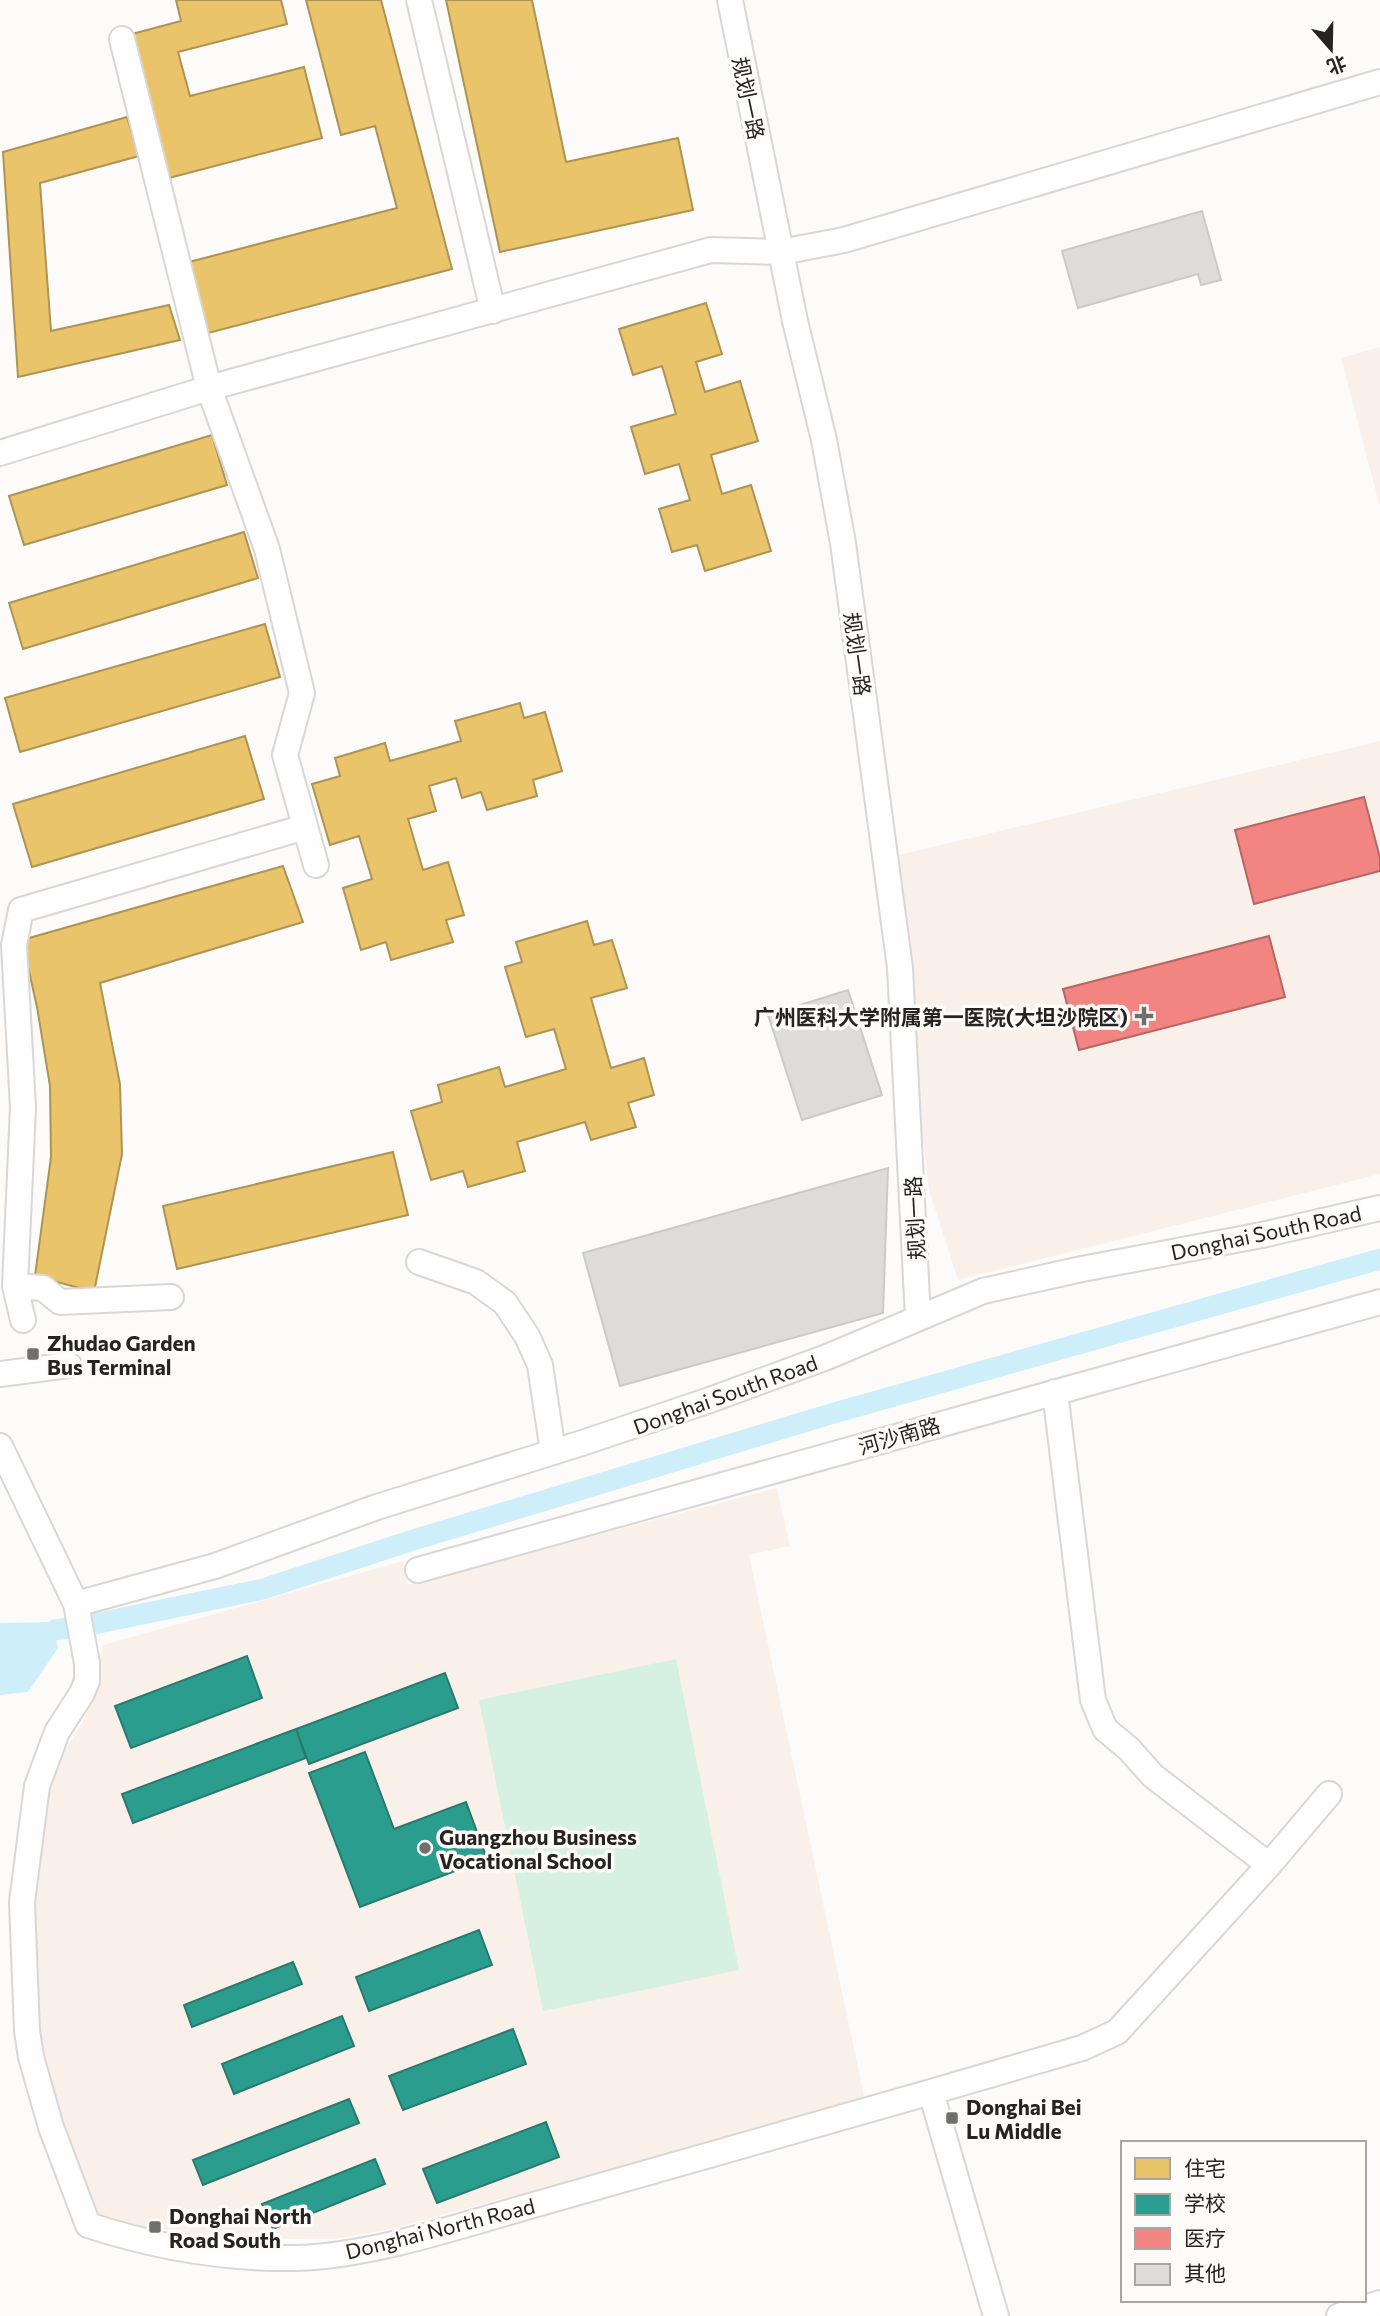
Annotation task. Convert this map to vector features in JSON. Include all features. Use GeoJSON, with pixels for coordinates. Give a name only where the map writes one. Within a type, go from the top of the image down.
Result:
{"type":"FeatureCollection","features":[{"type":"Feature","properties":{"kind":"street"},"geometry":{"type":"LineString","coordinates":[[419,0],[493,311]]}},
{"type":"Feature","properties":{"kind":"street","name":"规划一路"},"geometry":{"type":"LineString","coordinates":[[730,0],[795,321],[824,440],[843,543],[896,940],[912,1163],[918,1318]]}},
{"type":"Feature","properties":{"kind":"street"},"geometry":{"type":"LineString","coordinates":[[122,39],[209,388],[267,549],[302,693],[285,755],[316,865]]}},
{"type":"Feature","properties":{"kind":"street"},"geometry":{"type":"LineString","coordinates":[[0,453],[209,388],[711,250],[781,252],[844,240],[1380,82]]}},
{"type":"Feature","properties":{"kind":"street"},"geometry":{"type":"LineString","coordinates":[[23,1320],[15,1286],[23,1107],[14,945],[21,910],[305,827]]}},
{"type":"Feature","properties":{"kind":"street","name":"Donghai South Road"},"geometry":{"type":"LineString","coordinates":[[78,1612],[340,1519],[633,1427],[763,1382],[839,1353],[984,1291],[1031,1279],[1262,1235],[1380,1208]]}},
{"type":"Feature","properties":{"kind":"street"},"geometry":{"type":"LineString","coordinates":[[419,1262],[476,1282],[505,1303],[527,1336],[540,1365],[553,1452]]}},
{"type":"Feature","properties":{"kind":"street"},"geometry":{"type":"LineString","coordinates":[[15,1286],[43,1288],[60,1302],[171,1297]]}},
{"type":"Feature","properties":{"kind":"street","name":"河沙南路"},"geometry":{"type":"LineString","coordinates":[[418,1570],[1380,1302]]}},
{"type":"Feature","properties":{"kind":"street"},"geometry":{"type":"LineString","coordinates":[[0,1374],[69,1365]]}},
{"type":"Feature","properties":{"kind":"street"},"geometry":{"type":"LineString","coordinates":[[1055,1392],[1093,1700],[1105,1728],[1129,1749],[1153,1776],[1269,1865]]}},
{"type":"Feature","properties":{"kind":"street"},"geometry":{"type":"LineString","coordinates":[[0,1446],[78,1612]]}},
{"type":"Feature","properties":{"kind":"street","name":"Donghai North Road"},"geometry":{"type":"LineString","coordinates":[[78,1612],[88,1673],[82,1693],[57,1732],[37,1786],[22,1902],[26,2020],[31,2057],[51,2127],[88,2225],[154,2243],[247,2256],[298,2258],[338,2254],[384,2245],[497,2215],[931,2092]]}},
{"type":"Feature","properties":{"kind":"street"},"geometry":{"type":"LineString","coordinates":[[996,2316],[931,2092],[1082,2048],[1117,2032],[1269,1865],[1329,1794]]}},
{"type":"Feature","properties":{"kind":"shaded area"},"geometry":{"type":"Polygon","coordinates":[[[1380,347],[1380,507],[1341,358],[1380,347]]]}},
{"type":"Feature","properties":{"kind":"shaded area","name":"广州医科大学附属第一医院(大坦沙院区)"},"geometry":{"type":"Polygon","coordinates":[[[1380,741],[1380,1174],[958,1280],[929,1190],[890,857],[1380,741]]]}},
{"type":"Feature","properties":{"kind":"shaded area","name":"Guangzhou Business Vocational School"},"geometry":{"type":"Polygon","coordinates":[[[777,1488],[790,1546],[749,1555],[865,2100],[391,2229],[334,2239],[232,2239],[191,2235],[135,2225],[97,2213],[58,2121],[38,2027],[33,1940],[35,1875],[42,1821],[55,1767],[83,1721],[94,1689],[103,1645],[403,1561],[408,1584],[777,1488]]]}},
{"type":"Feature","properties":{"kind":"green space"},"geometry":{"type":"Polygon","coordinates":[[[676,1659],[739,1970],[543,2011],[479,1700],[676,1659]]]}},
{"type":"Feature","properties":{"kind":"water"},"geometry":{"type":"Polygon","coordinates":[[[53,1622],[58,1648],[28,1692],[0,1695],[0,1623],[53,1622]]]}},
{"type":"Feature","properties":{"kind":"building: 住宅"},"geometry":{"type":"Polygon","coordinates":[[[176,0],[281,0],[287,24],[178,52],[190,96],[304,67],[322,138],[169,178],[132,34],[181,21],[176,0]]]}},
{"type":"Feature","properties":{"kind":"building: 住宅"},"geometry":{"type":"Polygon","coordinates":[[[306,0],[381,0],[452,269],[208,333],[189,262],[397,208],[375,126],[341,135],[306,0]]]}},
{"type":"Feature","properties":{"kind":"building: 住宅"},"geometry":{"type":"Polygon","coordinates":[[[446,0],[532,0],[566,162],[678,138],[693,210],[500,252],[446,0]]]}},
{"type":"Feature","properties":{"kind":"building: 住宅"},"geometry":{"type":"Polygon","coordinates":[[[127,117],[139,156],[40,183],[51,331],[169,305],[180,340],[18,377],[3,152],[127,117]]]}},
{"type":"Feature","properties":{"kind":"building: 住宅"},"geometry":{"type":"Polygon","coordinates":[[[706,303],[722,354],[696,362],[705,392],[740,381],[758,441],[711,455],[722,494],[751,485],[771,551],[705,571],[697,545],[672,552],[659,509],[690,500],[679,464],[645,474],[631,427],[676,414],[662,366],[633,375],[619,329],[706,303]]]}},
{"type":"Feature","properties":{"kind":"building: 住宅"},"geometry":{"type":"Polygon","coordinates":[[[212,435],[227,485],[24,545],[9,496],[212,435]]]}},
{"type":"Feature","properties":{"kind":"building: 住宅"},"geometry":{"type":"Polygon","coordinates":[[[244,532],[258,578],[23,649],[9,603],[244,532]]]}},
{"type":"Feature","properties":{"kind":"building: 住宅"},"geometry":{"type":"Polygon","coordinates":[[[265,624],[280,677],[20,752],[5,698],[265,624]]]}},
{"type":"Feature","properties":{"kind":"building: 住宅"},"geometry":{"type":"Polygon","coordinates":[[[520,703],[524,718],[545,712],[562,771],[533,780],[537,796],[487,810],[481,792],[462,798],[456,778],[429,786],[436,811],[408,819],[423,870],[448,862],[464,915],[446,920],[453,942],[391,960],[386,942],[361,950],[343,888],[372,879],[359,836],[330,845],[312,784],[340,776],[335,758],[385,743],[390,761],[461,741],[455,721],[520,703]]]}},
{"type":"Feature","properties":{"kind":"building: 住宅"},"geometry":{"type":"Polygon","coordinates":[[[245,736],[264,799],[32,867],[13,804],[245,736]]]}},
{"type":"Feature","properties":{"kind":"building: 住宅"},"geometry":{"type":"Polygon","coordinates":[[[283,866],[303,922],[100,983],[120,1084],[122,1154],[94,1292],[35,1276],[51,1157],[50,1086],[37,1007],[22,940],[283,866]]]}},
{"type":"Feature","properties":{"kind":"building: 住宅"},"geometry":{"type":"Polygon","coordinates":[[[587,921],[594,945],[612,940],[627,988],[591,998],[611,1068],[644,1058],[654,1095],[628,1103],[636,1127],[591,1140],[585,1122],[517,1142],[525,1171],[468,1187],[463,1171],[431,1180],[411,1111],[442,1102],[438,1085],[499,1067],[505,1087],[566,1069],[554,1029],[526,1037],[505,967],[522,962],[516,942],[587,921]]]}},
{"type":"Feature","properties":{"kind":"building: 住宅"},"geometry":{"type":"Polygon","coordinates":[[[393,1152],[408,1215],[177,1269],[163,1206],[393,1152]]]}},
{"type":"Feature","properties":{"kind":"building: 学校"},"geometry":{"type":"Polygon","coordinates":[[[247,1656],[262,1698],[131,1748],[115,1706],[247,1656]]]}},
{"type":"Feature","properties":{"kind":"building: 学校"},"geometry":{"type":"Polygon","coordinates":[[[445,1673],[458,1708],[309,1764],[296,1729],[445,1673]]]}},
{"type":"Feature","properties":{"kind":"building: 学校"},"geometry":{"type":"Polygon","coordinates":[[[296,1729],[306,1758],[133,1823],[122,1794],[296,1729]]]}},
{"type":"Feature","properties":{"kind":"building: 学校"},"geometry":{"type":"Polygon","coordinates":[[[365,1752],[394,1829],[466,1802],[487,1859],[360,1907],[309,1773],[365,1752]]]}},
{"type":"Feature","properties":{"kind":"building: 学校"},"geometry":{"type":"Polygon","coordinates":[[[479,1930],[492,1965],[369,2011],[356,1977],[479,1930]]]}},
{"type":"Feature","properties":{"kind":"building: 学校"},"geometry":{"type":"Polygon","coordinates":[[[293,1962],[302,1984],[192,2027],[184,2005],[293,1962]]]}},
{"type":"Feature","properties":{"kind":"building: 学校"},"geometry":{"type":"Polygon","coordinates":[[[342,2016],[354,2046],[234,2094],[222,2064],[342,2016]]]}},
{"type":"Feature","properties":{"kind":"building: 学校"},"geometry":{"type":"Polygon","coordinates":[[[513,2029],[526,2064],[403,2110],[389,2076],[513,2029]]]}},
{"type":"Feature","properties":{"kind":"building: 学校"},"geometry":{"type":"Polygon","coordinates":[[[349,2099],[359,2123],[203,2185],[193,2160],[349,2099]]]}},
{"type":"Feature","properties":{"kind":"building: 学校"},"geometry":{"type":"Polygon","coordinates":[[[546,2122],[559,2157],[437,2203],[423,2169],[546,2122]]]}},
{"type":"Feature","properties":{"kind":"building: 学校"},"geometry":{"type":"Polygon","coordinates":[[[375,2159],[385,2184],[273,2229],[262,2204],[375,2159]]]}},
{"type":"Feature","properties":{"kind":"building: 医疗"},"geometry":{"type":"Polygon","coordinates":[[[1364,797],[1380,858],[1380,871],[1254,904],[1235,830],[1364,797]]]}},
{"type":"Feature","properties":{"kind":"building: 医疗"},"geometry":{"type":"Polygon","coordinates":[[[1269,936],[1285,997],[1079,1050],[1063,989],[1269,936]]]}},
{"type":"Feature","properties":{"kind":"building: 其他"},"geometry":{"type":"Polygon","coordinates":[[[1202,211],[1221,280],[1201,285],[1198,274],[1078,308],[1062,251],[1202,211]]]}},
{"type":"Feature","properties":{"kind":"building: 其他"},"geometry":{"type":"Polygon","coordinates":[[[848,990],[882,1095],[802,1120],[768,1015],[848,990]]]}},
{"type":"Feature","properties":{"kind":"building: 其他"},"geometry":{"type":"Polygon","coordinates":[[[888,1168],[883,1313],[620,1386],[583,1253],[888,1168]]]}},
{"type":"Feature","properties":{"kind":"waterway"},"geometry":{"type":"LineString","coordinates":[[55,1630],[263,1589],[410,1541],[834,1413],[1380,1259]]}},
{"type":"Feature","properties":{"kind":"place","name":"广州医科大学附属第一医院(大坦沙院区)"},"geometry":{"type":"Point","coordinates":[1144,1016]}},
{"type":"Feature","properties":{"kind":"place","name":"Zhudao Garden Bus Terminal"},"geometry":{"type":"Point","coordinates":[33,1354]}},
{"type":"Feature","properties":{"kind":"place","name":"Guangzhou Business Vocational School"},"geometry":{"type":"Point","coordinates":[425,1848]}},
{"type":"Feature","properties":{"kind":"place","name":"Donghai Bei Lu Middle"},"geometry":{"type":"Point","coordinates":[952,2118]}},
{"type":"Feature","properties":{"kind":"place","name":"Donghai North Road South"},"geometry":{"type":"Point","coordinates":[155,2227]}}]}
